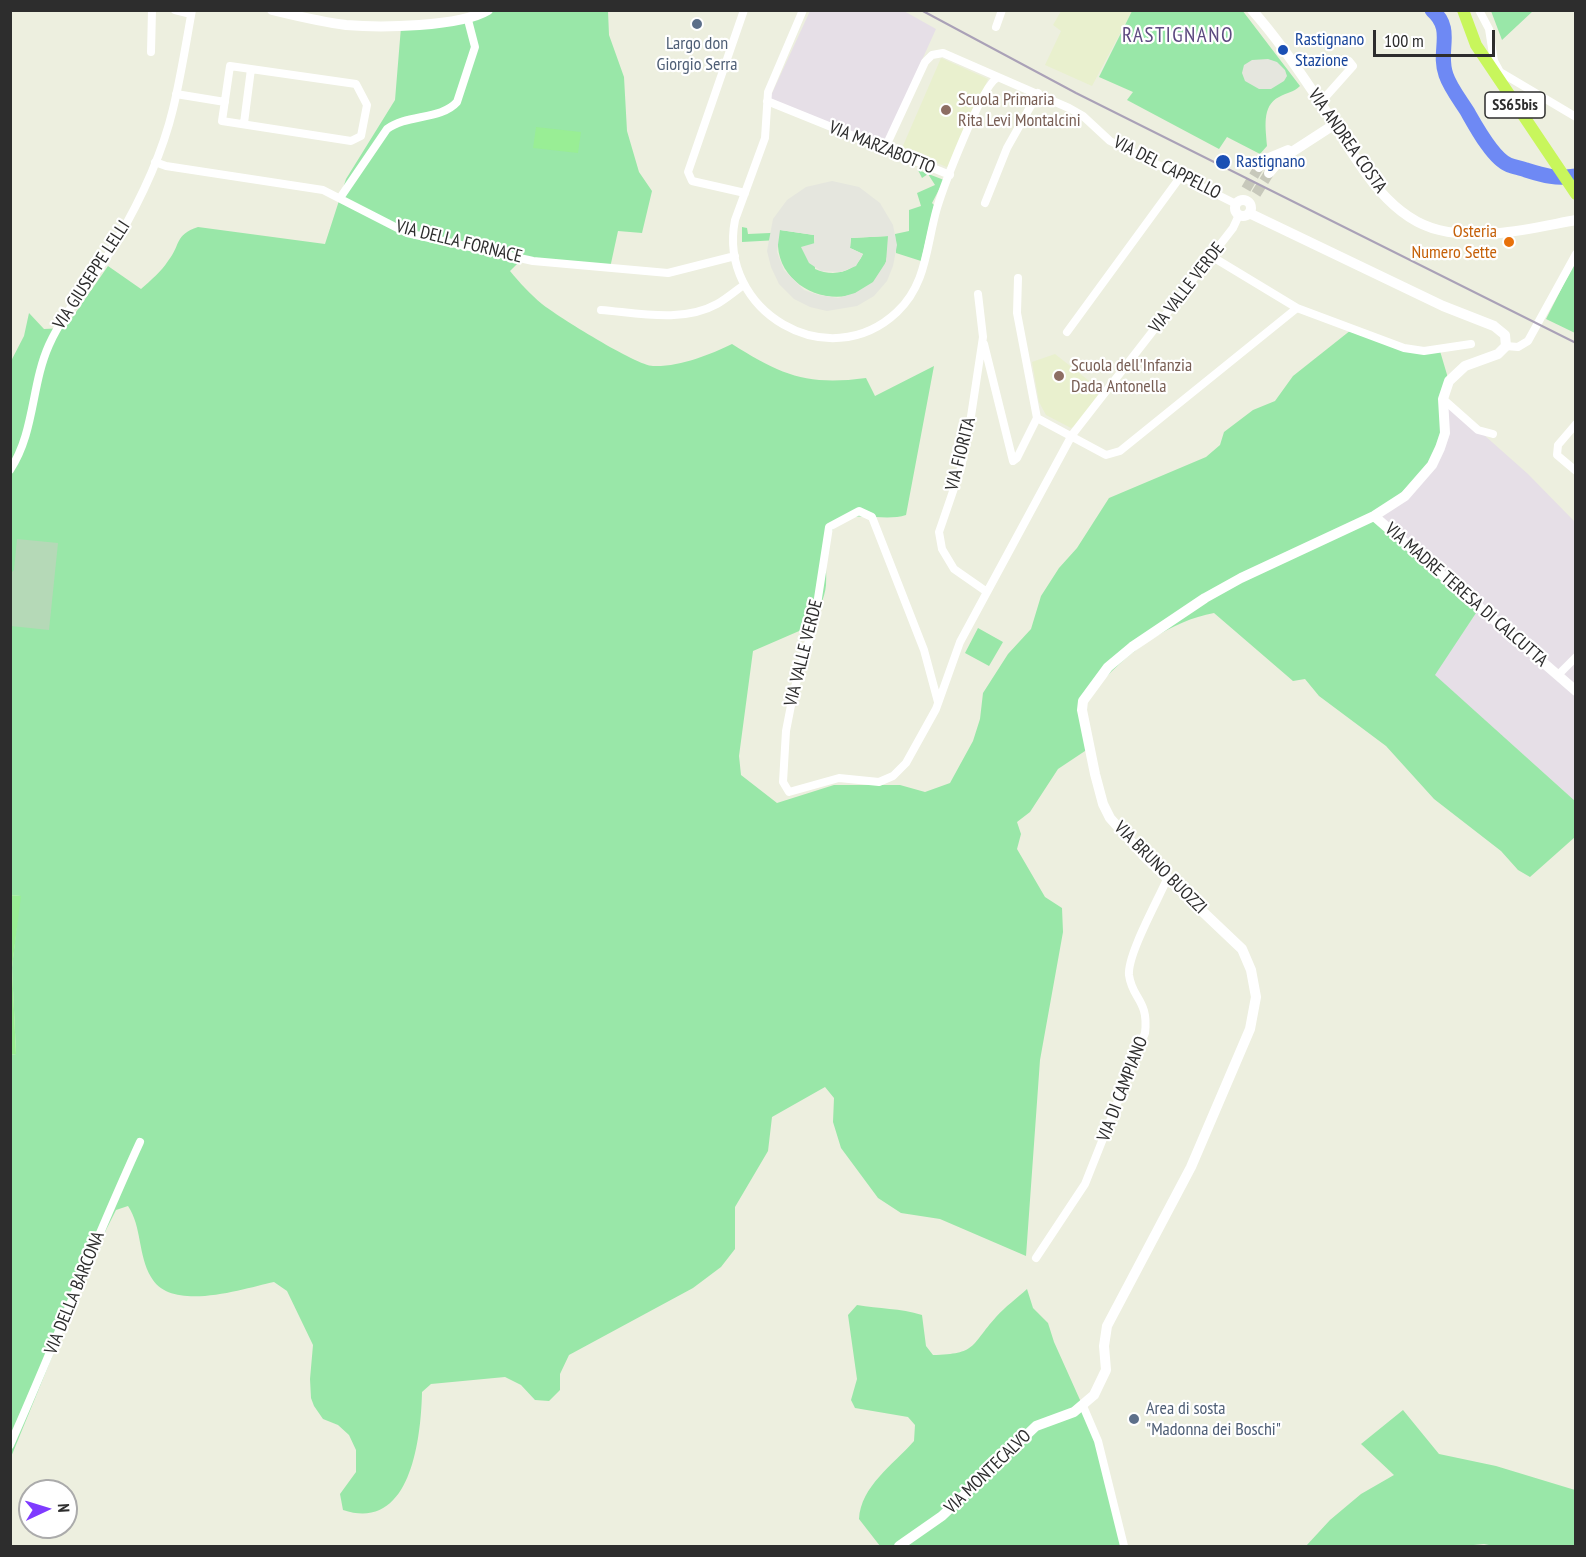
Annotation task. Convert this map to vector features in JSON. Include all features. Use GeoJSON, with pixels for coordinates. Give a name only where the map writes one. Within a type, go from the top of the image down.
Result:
{"type":"FeatureCollection","features":[{"type":"Feature","properties":{"kind":"main road","name":"SS65bis"},"geometry":{"type":"LineString","coordinates":[[1463,10],[1476,45],[1575,194]]}},
{"type":"Feature","properties":{"kind":"street"},"geometry":{"type":"LineString","coordinates":[[151,52],[152,10]]}},
{"type":"Feature","properties":{"kind":"street"},"geometry":{"type":"LineString","coordinates":[[175,10],[191,12]]}},
{"type":"Feature","properties":{"kind":"street"},"geometry":{"type":"LineString","coordinates":[[273,10],[348,25],[468,20],[488,10]]}},
{"type":"Feature","properties":{"kind":"street"},"geometry":{"type":"LineString","coordinates":[[744,10],[688,172],[693,181],[700,184],[745,193]]}},
{"type":"Feature","properties":{"kind":"street","name":"VIA MARZABOTTO"},"geometry":{"type":"LineString","coordinates":[[767,101],[950,175],[936,211],[920,281],[899,311],[880,324],[844,337],[803,334],[786,327],[766,314],[744,285],[735,256],[734,225],[765,138],[767,101],[768,92],[803,10]]}},
{"type":"Feature","properties":{"kind":"street"},"geometry":{"type":"LineString","coordinates":[[996,27],[1002,10]]}},
{"type":"Feature","properties":{"kind":"street","name":"VIA ANDREA COSTA"},"geometry":{"type":"LineString","coordinates":[[1252,10],[1388,198],[1410,217],[1430,228],[1455,232],[1489,233],[1575,220]]}},
{"type":"Feature","properties":{"kind":"street"},"geometry":{"type":"LineString","coordinates":[[1479,10],[1489,29],[1494,61],[1500,72],[1575,117]]}},
{"type":"Feature","properties":{"kind":"street","name":"VIA GIUSEPPE LELLI"},"geometry":{"type":"LineString","coordinates":[[10,470],[24,442],[40,368],[48,345],[116,244],[155,162],[176,94],[191,12]]}},
{"type":"Feature","properties":{"kind":"street"},"geometry":{"type":"LineString","coordinates":[[340,198],[387,129],[399,122],[450,108],[458,102],[475,47],[468,20]]}},
{"type":"Feature","properties":{"kind":"street","name":"VIA DEL CAPPELLO"},"geometry":{"type":"LineString","coordinates":[[885,148],[925,62],[932,55],[943,53],[997,78],[1038,93],[1083,116],[1110,141],[1243,208]]}},
{"type":"Feature","properties":{"kind":"street"},"geometry":{"type":"LineString","coordinates":[[1320,103],[1353,66],[1349,61]]}},
{"type":"Feature","properties":{"kind":"street"},"geometry":{"type":"LineString","coordinates":[[230,66],[251,69],[356,84],[367,105],[361,136],[351,141],[222,121],[230,66]]}},
{"type":"Feature","properties":{"kind":"street"},"geometry":{"type":"LineString","coordinates":[[244,123],[251,69]]}},
{"type":"Feature","properties":{"kind":"street"},"geometry":{"type":"LineString","coordinates":[[950,175],[980,102],[988,86],[997,78]]}},
{"type":"Feature","properties":{"kind":"street"},"geometry":{"type":"LineString","coordinates":[[985,203],[1007,148],[1038,93]]}},
{"type":"Feature","properties":{"kind":"street"},"geometry":{"type":"LineString","coordinates":[[176,94],[225,102]]}},
{"type":"Feature","properties":{"kind":"street"},"geometry":{"type":"LineString","coordinates":[[1264,170],[1264,160],[1274,154],[1297,147],[1335,124]]}},
{"type":"Feature","properties":{"kind":"street","name":"VIA DELLA FORNACE"},"geometry":{"type":"LineString","coordinates":[[155,162],[166,166],[323,190],[407,233],[533,261],[668,273],[735,256]]}},
{"type":"Feature","properties":{"kind":"street"},"geometry":{"type":"LineString","coordinates":[[1067,332],[1181,176]]}},
{"type":"Feature","properties":{"kind":"street","name":"VIA VALLE VERDE"},"geometry":{"type":"LineString","coordinates":[[938,702],[921,641],[872,518],[864,512],[853,512],[829,527],[814,624],[787,721],[784,787],[794,792],[839,778],[871,783],[886,780],[901,770],[912,756],[938,702],[960,642],[1072,435],[1233,228],[1251,192]]}},
{"type":"Feature","properties":{"kind":"street"},"geometry":{"type":"LineString","coordinates":[[1243,208],[1443,306],[1494,326],[1505,335],[1506,346]]}},
{"type":"Feature","properties":{"kind":"street"},"geometry":{"type":"LineString","coordinates":[[1493,434],[1478,430],[1443,399],[1446,387],[1459,371],[1498,354],[1506,346],[1522,346],[1534,330],[1575,254]]}},
{"type":"Feature","properties":{"kind":"street"},"geometry":{"type":"LineString","coordinates":[[1211,256],[1297,308],[1412,350],[1471,344]]}},
{"type":"Feature","properties":{"kind":"street"},"geometry":{"type":"LineString","coordinates":[[1018,278],[1017,313],[1037,418],[1106,455],[1113,455],[1297,308]]}},
{"type":"Feature","properties":{"kind":"street"},"geometry":{"type":"LineString","coordinates":[[601,310],[661,315],[694,312],[719,303],[744,285]]}},
{"type":"Feature","properties":{"kind":"street","name":"VIA FIORITA"},"geometry":{"type":"LineString","coordinates":[[978,294],[983,337],[961,468],[939,532],[942,549],[954,569],[987,592]]}},
{"type":"Feature","properties":{"kind":"street"},"geometry":{"type":"LineString","coordinates":[[983,337],[1013,461],[1037,418]]}},
{"type":"Feature","properties":{"kind":"street","name":"VIA BRUNO BUOZZI"},"geometry":{"type":"LineString","coordinates":[[1083,1406],[1094,1395],[1104,1378],[1107,1326],[1191,1167],[1256,1010],[1251,970],[1242,949],[1167,879],[1121,832],[1103,804],[1082,710],[1089,690],[1108,667],[1132,647],[1205,598],[1241,578],[1374,516],[1405,496],[1432,465],[1444,433],[1443,399]]}},
{"type":"Feature","properties":{"kind":"street"},"geometry":{"type":"LineString","coordinates":[[1575,424],[1558,445],[1557,455],[1575,471]]}},
{"type":"Feature","properties":{"kind":"street","name":"VIA MADRE TERESA DI CALCUTTA"},"geometry":{"type":"LineString","coordinates":[[1374,516],[1575,691]]}},
{"type":"Feature","properties":{"kind":"street","name":"VIA MADRE TERESA DI CALCUTTA"},"geometry":{"type":"LineString","coordinates":[[1558,675],[1575,657]]}},
{"type":"Feature","properties":{"kind":"street","name":"VIA DI CAMPIANO"},"geometry":{"type":"LineString","coordinates":[[1036,1258],[1088,1178],[1145,1033],[1147,1014],[1130,979],[1130,964],[1167,879]]}},
{"type":"Feature","properties":{"kind":"street","name":"VIA DELLA BARCONA"},"geometry":{"type":"LineString","coordinates":[[10,1445],[55,1344],[94,1243],[141,1142]]}},
{"type":"Feature","properties":{"kind":"street"},"geometry":{"type":"LineString","coordinates":[[1083,1406],[1098,1441],[1124,1546]]}},
{"type":"Feature","properties":{"kind":"street","name":"VIA MONTECALVO"},"geometry":{"type":"LineString","coordinates":[[899,1546],[942,1516],[1036,1426],[1083,1406]]}},
{"type":"Feature","properties":{"kind":"shaded area"},"geometry":{"type":"Polygon","coordinates":[[[810,11],[904,11],[936,29],[884,144],[768,102],[810,11]]]}},
{"type":"Feature","properties":{"kind":"shaded area"},"geometry":{"type":"Polygon","coordinates":[[[1061,11],[1132,11],[1092,86],[1045,65],[1061,31],[1053,25],[1061,11]]]}},
{"type":"Feature","properties":{"kind":"shaded area","name":"Scuola Primaria Rita Levi Montalcini"},"geometry":{"type":"Polygon","coordinates":[[[941,58],[988,79],[949,168],[902,148],[941,58]]]}},
{"type":"Feature","properties":{"kind":"shaded area"},"geometry":{"type":"Polygon","coordinates":[[[1268,59],[1277,62],[1285,70],[1287,76],[1284,81],[1271,89],[1259,89],[1245,81],[1242,73],[1244,65],[1252,60],[1268,59]]]}},
{"type":"Feature","properties":{"kind":"shaded area"},"geometry":{"type":"Polygon","coordinates":[[[832,181],[859,187],[880,203],[893,225],[897,245],[887,281],[874,296],[857,306],[827,311],[810,307],[794,299],[779,284],[771,267],[767,251],[773,219],[787,200],[806,187],[832,181]],[[780,230],[777,252],[784,270],[804,290],[838,298],[855,293],[873,282],[886,262],[888,236],[851,238],[850,248],[863,254],[856,266],[841,272],[821,271],[809,263],[801,247],[815,243],[814,235],[780,230]]]}},
{"type":"Feature","properties":{"kind":"shaded area","name":"Scuola dell'Infanzia Dada Antonella"},"geometry":{"type":"Polygon","coordinates":[[[1055,354],[1102,391],[1076,426],[1071,428],[1046,415],[1039,402],[1032,362],[1055,354]]]}},
{"type":"Feature","properties":{"kind":"shaded area"},"geometry":{"type":"Polygon","coordinates":[[[1448,403],[1528,474],[1575,522],[1575,801],[1434,675],[1478,610],[1417,561],[1379,514],[1448,403]]]}},
{"type":"Feature","properties":{"kind":"shaded area"},"geometry":{"type":"Polygon","coordinates":[[[17,539],[58,543],[49,630],[11,626],[11,573],[14,570],[17,539]]]}},
{"type":"Feature","properties":{"kind":"green space"},"geometry":{"type":"Polygon","coordinates":[[[1242,10],[1300,86],[1279,97],[1269,106],[1266,119],[1267,146],[1260,154],[1227,137],[1219,149],[1127,100],[1133,92],[1099,77],[1132,11],[1242,10]]]}},
{"type":"Feature","properties":{"kind":"green space"},"geometry":{"type":"Polygon","coordinates":[[[1491,10],[1533,11],[1502,40],[1491,10]]]}},
{"type":"Feature","properties":{"kind":"green space"},"geometry":{"type":"Polygon","coordinates":[[[486,11],[608,11],[609,35],[624,77],[627,131],[639,172],[652,191],[642,233],[618,231],[610,268],[522,259],[510,271],[542,304],[615,350],[653,366],[684,362],[732,344],[765,364],[795,376],[827,380],[866,378],[875,396],[934,366],[906,515],[852,517],[837,524],[828,539],[825,590],[813,625],[753,651],[739,756],[741,775],[777,803],[834,785],[900,785],[925,792],[950,783],[973,741],[980,719],[983,693],[1008,654],[1031,629],[1041,596],[1059,568],[1077,548],[1109,498],[1206,457],[1220,445],[1224,432],[1253,410],[1275,401],[1293,376],[1351,330],[1397,347],[1440,351],[1448,378],[1440,454],[1380,514],[1417,561],[1478,610],[1435,675],[1575,801],[1575,837],[1530,877],[1518,870],[1501,851],[1434,799],[1386,746],[1319,696],[1305,679],[1293,681],[1214,613],[1182,623],[1138,648],[1093,691],[1087,701],[1085,712],[1091,747],[1058,769],[1030,812],[1017,822],[1021,834],[1017,849],[1045,897],[1062,908],[1063,932],[1040,1060],[1026,1256],[940,1219],[901,1213],[878,1198],[841,1148],[833,1122],[834,1098],[825,1087],[772,1117],[768,1151],[735,1207],[735,1249],[721,1267],[693,1288],[569,1355],[560,1374],[560,1390],[549,1401],[535,1400],[521,1385],[505,1377],[431,1384],[422,1392],[419,1433],[408,1477],[398,1495],[384,1508],[366,1513],[343,1510],[340,1494],[356,1472],[356,1450],[349,1435],[338,1425],[323,1419],[314,1406],[310,1379],[313,1345],[287,1291],[274,1282],[208,1296],[174,1294],[161,1288],[151,1277],[147,1268],[136,1223],[128,1206],[116,1210],[95,1252],[11,1457],[10,1055],[16,1054],[12,967],[20,896],[10,895],[10,363],[24,336],[29,313],[44,329],[65,328],[108,266],[141,289],[156,276],[172,255],[181,237],[190,230],[198,227],[325,244],[346,179],[395,100],[401,27],[486,11]]]}},
{"type":"Feature","properties":{"kind":"green space"},"geometry":{"type":"Polygon","coordinates":[[[536,127],[581,132],[578,153],[533,148],[536,127]]]}},
{"type":"Feature","properties":{"kind":"green space"},"geometry":{"type":"Polygon","coordinates":[[[918,170],[944,180],[932,203],[934,205],[921,261],[896,253],[895,234],[909,231],[909,210],[921,206],[917,193],[935,185],[928,174],[922,178],[918,170]]]}},
{"type":"Feature","properties":{"kind":"green space"},"geometry":{"type":"Polygon","coordinates":[[[742,227],[747,228],[748,234],[780,230],[814,235],[815,269],[829,273],[849,269],[863,254],[850,248],[851,238],[889,236],[888,251],[881,273],[868,287],[852,295],[834,297],[817,294],[801,286],[789,274],[780,259],[778,240],[742,242],[742,227]]]}},
{"type":"Feature","properties":{"kind":"green space"},"geometry":{"type":"Polygon","coordinates":[[[1575,262],[1575,333],[1546,319],[1575,262]]]}},
{"type":"Feature","properties":{"kind":"green space"},"geometry":{"type":"Polygon","coordinates":[[[978,628],[1003,642],[989,666],[965,653],[978,628]]]}},
{"type":"Feature","properties":{"kind":"green space"},"geometry":{"type":"Polygon","coordinates":[[[10,895],[21,896],[12,967],[16,1054],[11,1055],[10,895]]]}},
{"type":"Feature","properties":{"kind":"green space"},"geometry":{"type":"Polygon","coordinates":[[[1027,1289],[1033,1308],[1048,1323],[1054,1342],[1089,1420],[1122,1546],[880,1546],[859,1519],[861,1507],[865,1496],[879,1477],[914,1441],[915,1425],[908,1417],[855,1408],[851,1400],[857,1379],[848,1315],[857,1305],[922,1315],[926,1346],[933,1355],[958,1353],[976,1342],[1000,1313],[1027,1289]]]}},
{"type":"Feature","properties":{"kind":"green space"},"geometry":{"type":"Polygon","coordinates":[[[1403,1410],[1439,1454],[1496,1466],[1575,1490],[1575,1546],[1484,1544],[1306,1546],[1330,1520],[1361,1494],[1394,1475],[1361,1444],[1403,1410]]]}},
{"type":"Feature","properties":{"kind":"waterway"},"geometry":{"type":"LineString","coordinates":[[1432,10],[1443,25],[1443,57],[1448,80],[1480,133],[1497,156],[1509,165],[1539,174],[1556,177],[1576,176]]}},
{"type":"Feature","properties":{"kind":"tunnel"},"geometry":{"type":"LineString","coordinates":[[1246,189],[1259,167]]}},
{"type":"Feature","properties":{"kind":"tunnel"},"geometry":{"type":"LineString","coordinates":[[1256,194],[1269,173]]}},
{"type":"Feature","properties":{"kind":"railway"},"geometry":{"type":"LineString","coordinates":[[921,10],[1076,93],[1576,343]]}},
{"type":"Feature","properties":{"kind":"place","name":"Largo don Giorgio Serra"},"geometry":{"type":"Point","coordinates":[697,24]}},
{"type":"Feature","properties":{"kind":"place","name":"Rastignano Stazione"},"geometry":{"type":"Point","coordinates":[1283,50]}},
{"type":"Feature","properties":{"kind":"place","name":"Scuola Primaria Rita Levi Montalcini"},"geometry":{"type":"Point","coordinates":[946,110]}},
{"type":"Feature","properties":{"kind":"place","name":"Rastignano"},"geometry":{"type":"Point","coordinates":[1223,162]}},
{"type":"Feature","properties":{"kind":"place","name":"Osteria Numero Sette"},"geometry":{"type":"Point","coordinates":[1509,242]}},
{"type":"Feature","properties":{"kind":"place","name":"Scuola dell'Infanzia Dada Antonella"},"geometry":{"type":"Point","coordinates":[1059,376]}},
{"type":"Feature","properties":{"kind":"place","name":"Area di sosta \"Madonna dei Boschi\""},"geometry":{"type":"Point","coordinates":[1134,1419]}},
{"type":"Feature","properties":{"kind":"district","name":"RASTIGNANO"},"geometry":{"type":"Point","coordinates":[1178,36]}}]}
